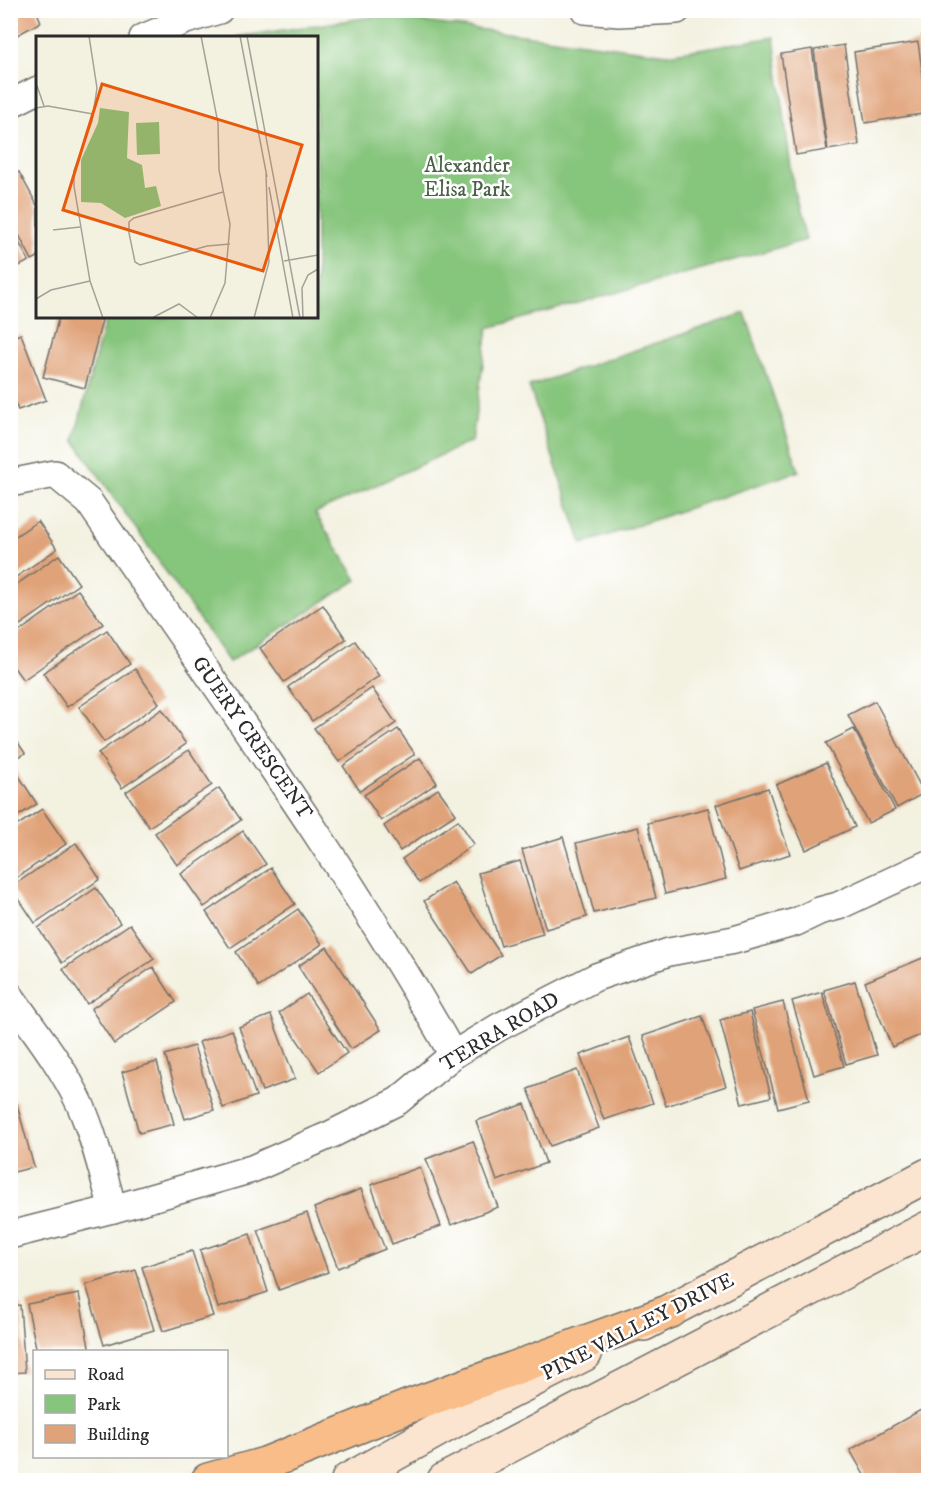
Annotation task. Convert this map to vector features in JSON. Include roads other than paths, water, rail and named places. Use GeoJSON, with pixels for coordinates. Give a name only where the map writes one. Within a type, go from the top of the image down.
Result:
{"type":"FeatureCollection","features":[{"type":"Feature","properties":{"kind":"highway"},"geometry":{"type":"LineString","coordinates":[[208,1480],[265,1464],[407,1407],[671,1311]]}},
{"type":"Feature","properties":{"kind":"main road","name":"PINE VALLEY DRIVE"},"geometry":{"type":"LineString","coordinates":[[348,1480],[470,1412],[671,1311],[928,1175]]}},
{"type":"Feature","properties":{"kind":"main road"},"geometry":{"type":"LineString","coordinates":[[444,1480],[928,1228]]}},
{"type":"Feature","properties":{"kind":"street"},"geometry":{"type":"LineString","coordinates":[[148,36],[186,20],[219,10]]}},
{"type":"Feature","properties":{"kind":"street"},"geometry":{"type":"LineString","coordinates":[[585,10],[620,13],[677,10]]}},
{"type":"Feature","properties":{"kind":"street"},"geometry":{"type":"LineString","coordinates":[[10,104],[36,91]]}},
{"type":"Feature","properties":{"kind":"street","name":"GUERY CRESCENT"},"geometry":{"type":"LineString","coordinates":[[10,483],[55,474],[89,502],[308,820],[429,1011],[453,1055]]}},
{"type":"Feature","properties":{"kind":"street","name":"TERRA ROAD"},"geometry":{"type":"LineString","coordinates":[[10,1235],[113,1209],[252,1169],[332,1134],[398,1101],[453,1055],[500,1027],[596,977],[669,952],[734,940],[796,922],[819,911],[838,906],[928,864]]}},
{"type":"Feature","properties":{"kind":"street"},"geometry":{"type":"LineString","coordinates":[[10,996],[53,1056],[79,1103],[93,1137],[113,1209]]}},
{"type":"Feature","properties":{"kind":"park label","name":"Alexander Elisa Park"},"geometry":{"type":"Point","coordinates":[467,178]}}]}
